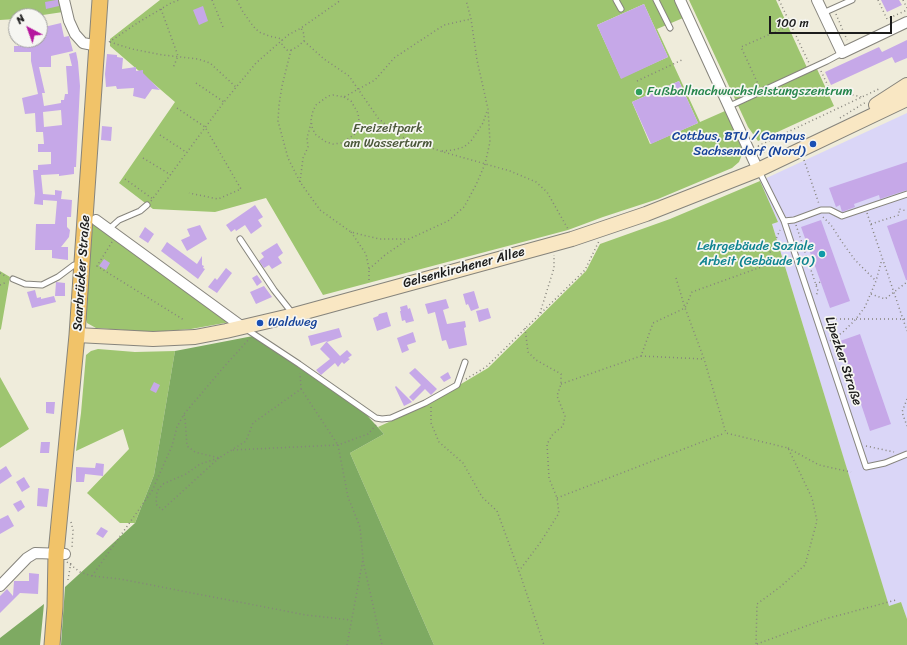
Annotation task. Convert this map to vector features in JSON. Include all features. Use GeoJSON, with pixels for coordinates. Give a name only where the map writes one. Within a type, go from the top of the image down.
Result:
{"type":"FeatureCollection","features":[{"type":"Feature","properties":{"kind":"main road","name":"Saarbrücker Straße"},"geometry":{"type":"LineString","coordinates":[[52,645],[55,607],[61,588],[64,555],[66,521],[62,499],[83,265],[100,0]]}},
{"type":"Feature","properties":{"kind":"main road","name":"Gelsenkirchener Allee"},"geometry":{"type":"LineString","coordinates":[[77,336],[153,339],[195,337],[249,331],[294,315],[572,239],[679,202],[758,170],[907,85]]}},
{"type":"Feature","properties":{"kind":"main road","name":"Gelsenkirchener Allee"},"geometry":{"type":"LineString","coordinates":[[835,126],[907,99]]}},
{"type":"Feature","properties":{"kind":"street"},"geometry":{"type":"LineString","coordinates":[[64,0],[69,21],[75,34],[83,43],[98,46]]}},
{"type":"Feature","properties":{"kind":"street"},"geometry":{"type":"LineString","coordinates":[[680,0],[758,170]]}},
{"type":"Feature","properties":{"kind":"street"},"geometry":{"type":"LineString","coordinates":[[818,0],[828,11],[847,51],[907,22]]}},
{"type":"Feature","properties":{"kind":"street"},"geometry":{"type":"LineString","coordinates":[[96,220],[249,331]]}},
{"type":"Feature","properties":{"kind":"street"},"geometry":{"type":"LineString","coordinates":[[0,586],[27,558],[35,553],[64,555]]}},
{"type":"Feature","properties":{"kind":"lane"},"geometry":{"type":"LineString","coordinates":[[616,0],[621,9]]}},
{"type":"Feature","properties":{"kind":"lane"},"geometry":{"type":"LineString","coordinates":[[656,0],[670,28]]}},
{"type":"Feature","properties":{"kind":"lane"},"geometry":{"type":"LineString","coordinates":[[828,11],[852,0]]}},
{"type":"Feature","properties":{"kind":"lane"},"geometry":{"type":"LineString","coordinates":[[728,105],[734,104],[761,92],[847,51]]}},
{"type":"Feature","properties":{"kind":"lane"},"geometry":{"type":"LineString","coordinates":[[758,170],[784,221],[794,220],[821,210],[830,210],[842,216],[907,194]]}},
{"type":"Feature","properties":{"kind":"lane"},"geometry":{"type":"LineString","coordinates":[[112,232],[119,220],[140,211],[147,205]]}},
{"type":"Feature","properties":{"kind":"lane","name":"Lipezker Straße"},"geometry":{"type":"LineString","coordinates":[[784,221],[866,467],[885,463],[906,455]]}},
{"type":"Feature","properties":{"kind":"lane"},"geometry":{"type":"LineString","coordinates":[[240,239],[274,290],[294,315]]}},
{"type":"Feature","properties":{"kind":"lane"},"geometry":{"type":"LineString","coordinates":[[13,280],[25,284],[42,285],[74,265],[83,265]]}},
{"type":"Feature","properties":{"kind":"lane"},"geometry":{"type":"LineString","coordinates":[[249,331],[376,418],[382,419],[391,418],[431,399],[457,384],[464,362]]}},
{"type":"Feature","properties":{"kind":"path"},"geometry":{"type":"LineString","coordinates":[[179,0],[161,9],[110,42],[132,49],[163,55],[198,59],[210,63],[237,88]]}},
{"type":"Feature","properties":{"kind":"path"},"geometry":{"type":"LineString","coordinates":[[212,0],[223,27]]}},
{"type":"Feature","properties":{"kind":"path"},"geometry":{"type":"LineString","coordinates":[[237,0],[243,12],[259,32],[282,39]]}},
{"type":"Feature","properties":{"kind":"path"},"geometry":{"type":"LineString","coordinates":[[147,205],[171,175],[186,152],[224,102],[256,63],[288,34],[301,28],[341,0]]}},
{"type":"Feature","properties":{"kind":"path"},"geometry":{"type":"LineString","coordinates":[[369,269],[409,239],[448,220],[464,207],[485,164],[490,142],[488,109],[466,0]]}},
{"type":"Feature","properties":{"kind":"path"},"geometry":{"type":"LineString","coordinates":[[780,0],[811,69]]}},
{"type":"Feature","properties":{"kind":"path"},"geometry":{"type":"LineString","coordinates":[[878,0],[887,19],[907,9],[903,0]]}},
{"type":"Feature","properties":{"kind":"path"},"geometry":{"type":"LineString","coordinates":[[161,9],[178,56],[173,68]]}},
{"type":"Feature","properties":{"kind":"path"},"geometry":{"type":"LineString","coordinates":[[828,11],[847,51]]}},
{"type":"Feature","properties":{"kind":"path"},"geometry":{"type":"LineString","coordinates":[[344,97],[375,80],[394,58],[444,25],[471,19]]}},
{"type":"Feature","properties":{"kind":"path"},"geometry":{"type":"LineString","coordinates":[[761,92],[741,47],[791,25]]}},
{"type":"Feature","properties":{"kind":"path"},"geometry":{"type":"LineString","coordinates":[[301,28],[304,34],[304,41],[324,59],[349,76],[378,118],[399,136],[440,151],[523,176],[542,187],[554,204],[570,232]]}},
{"type":"Feature","properties":{"kind":"path"},"geometry":{"type":"LineString","coordinates":[[282,39],[282,45],[287,50],[291,50]]}},
{"type":"Feature","properties":{"kind":"path"},"geometry":{"type":"LineString","coordinates":[[304,41],[291,50],[282,86],[278,121],[288,158],[300,182],[320,210],[351,232],[366,254],[369,269],[369,285]]}},
{"type":"Feature","properties":{"kind":"path"},"geometry":{"type":"LineString","coordinates":[[637,81],[684,59]]}},
{"type":"Feature","properties":{"kind":"path"},"geometry":{"type":"LineString","coordinates":[[818,65],[830,90],[862,97]]}},
{"type":"Feature","properties":{"kind":"path"},"geometry":{"type":"LineString","coordinates":[[196,83],[224,102]]}},
{"type":"Feature","properties":{"kind":"path"},"geometry":{"type":"LineString","coordinates":[[758,146],[882,89],[877,94]]}},
{"type":"Feature","properties":{"kind":"path"},"geometry":{"type":"LineString","coordinates":[[300,182],[303,158],[308,147],[307,138],[311,120],[313,111],[316,105],[322,100],[333,95],[344,97],[351,101],[355,106],[359,121],[358,129],[354,135],[348,140],[333,144],[326,142],[316,134],[312,127],[311,120]]}},
{"type":"Feature","properties":{"kind":"path"},"geometry":{"type":"LineString","coordinates":[[835,126],[866,102]]}},
{"type":"Feature","properties":{"kind":"path"},"geometry":{"type":"LineString","coordinates":[[177,108],[206,127],[241,189],[218,199],[189,193]]}},
{"type":"Feature","properties":{"kind":"path"},"geometry":{"type":"LineString","coordinates":[[440,151],[453,150],[464,146],[471,141],[483,123],[488,109]]}},
{"type":"Feature","properties":{"kind":"path"},"geometry":{"type":"LineString","coordinates":[[160,135],[186,152]]}},
{"type":"Feature","properties":{"kind":"path"},"geometry":{"type":"LineString","coordinates":[[803,156],[823,216],[831,224],[855,260],[876,281]]}},
{"type":"Feature","properties":{"kind":"path"},"geometry":{"type":"LineString","coordinates":[[143,158],[171,175]]}},
{"type":"Feature","properties":{"kind":"path"},"geometry":{"type":"LineString","coordinates":[[125,179],[153,199]]}},
{"type":"Feature","properties":{"kind":"path"},"geometry":{"type":"LineString","coordinates":[[865,208],[907,331]]}},
{"type":"Feature","properties":{"kind":"path"},"geometry":{"type":"LineString","coordinates":[[871,224],[899,215],[899,209],[907,211]]}},
{"type":"Feature","properties":{"kind":"path"},"geometry":{"type":"LineString","coordinates":[[641,356],[654,323],[685,308],[692,292],[764,266],[784,221]]}},
{"type":"Feature","properties":{"kind":"path"},"geometry":{"type":"LineString","coordinates":[[112,232],[97,266],[184,320]]}},
{"type":"Feature","properties":{"kind":"path"},"geometry":{"type":"LineString","coordinates":[[351,232],[379,239],[409,239]]}},
{"type":"Feature","properties":{"kind":"path"},"geometry":{"type":"LineString","coordinates":[[457,384],[486,367],[585,270],[600,240]]}},
{"type":"Feature","properties":{"kind":"path"},"geometry":{"type":"LineString","coordinates":[[539,315],[554,268],[554,253]]}},
{"type":"Feature","properties":{"kind":"path"},"geometry":{"type":"LineString","coordinates":[[829,341],[836,338],[856,319],[865,307],[876,281],[882,259]]}},
{"type":"Feature","properties":{"kind":"path"},"geometry":{"type":"LineString","coordinates":[[676,278],[704,360],[726,433]]}},
{"type":"Feature","properties":{"kind":"path"},"geometry":{"type":"LineString","coordinates":[[816,285],[820,282]]}},
{"type":"Feature","properties":{"kind":"path"},"geometry":{"type":"LineString","coordinates":[[871,294],[885,299],[907,282]]}},
{"type":"Feature","properties":{"kind":"path"},"geometry":{"type":"LineString","coordinates":[[822,319],[907,319]]}},
{"type":"Feature","properties":{"kind":"path"},"geometry":{"type":"LineString","coordinates":[[519,571],[540,543],[559,513],[557,498],[549,478],[547,444],[553,434],[563,426],[565,416],[557,396],[562,384],[561,374],[536,360],[528,352],[526,328]]}},
{"type":"Feature","properties":{"kind":"path"},"geometry":{"type":"LineString","coordinates":[[92,576],[152,491],[172,446],[177,427],[184,414],[223,368],[249,331]]}},
{"type":"Feature","properties":{"kind":"path"},"geometry":{"type":"LineString","coordinates":[[562,384],[641,356],[704,360]]}},
{"type":"Feature","properties":{"kind":"path"},"geometry":{"type":"LineString","coordinates":[[299,364],[301,389],[338,445],[348,497],[360,527],[363,559],[382,645]]}},
{"type":"Feature","properties":{"kind":"path"},"geometry":{"type":"LineString","coordinates":[[218,458],[200,464],[186,474],[163,484],[157,491],[156,504],[162,510],[218,458],[246,441],[252,423],[301,389]]}},
{"type":"Feature","properties":{"kind":"path"},"geometry":{"type":"LineString","coordinates":[[431,399],[431,423],[439,442],[463,463],[482,497],[497,511],[544,645]]}},
{"type":"Feature","properties":{"kind":"path"},"geometry":{"type":"LineString","coordinates":[[907,399],[902,412],[907,426]]}},
{"type":"Feature","properties":{"kind":"path"},"geometry":{"type":"LineString","coordinates":[[184,414],[187,446],[195,452],[218,458]]}},
{"type":"Feature","properties":{"kind":"path"},"geometry":{"type":"LineString","coordinates":[[231,450],[338,445],[368,434],[382,419]]}},
{"type":"Feature","properties":{"kind":"path"},"geometry":{"type":"LineString","coordinates":[[557,498],[726,433],[788,448],[819,465],[851,472]]}},
{"type":"Feature","properties":{"kind":"path"},"geometry":{"type":"LineString","coordinates":[[864,445],[906,455]]}},
{"type":"Feature","properties":{"kind":"path"},"geometry":{"type":"LineString","coordinates":[[788,448],[812,498],[818,520],[805,564],[780,587],[757,604],[756,644],[824,619],[896,600]]}},
{"type":"Feature","properties":{"kind":"path"},"geometry":{"type":"LineString","coordinates":[[72,536],[64,555],[80,572],[92,576],[120,579],[306,615],[351,620]]}},
{"type":"Feature","properties":{"kind":"path"},"geometry":{"type":"LineString","coordinates":[[347,645],[363,559]]}},
{"type":"Feature","properties":{"kind":"shaded area"},"geometry":{"type":"Polygon","coordinates":[[[907,113],[907,619],[901,602],[889,607],[772,224],[778,222],[760,181],[907,113]]]}},
{"type":"Feature","properties":{"kind":"green space"},"geometry":{"type":"Polygon","coordinates":[[[0,0],[60,0],[63,12],[48,14],[48,8],[8,8],[8,20],[0,20],[0,0]]]}},
{"type":"Feature","properties":{"kind":"green space","name":"Freizeitpark am Wasserturm"},"geometry":{"type":"Polygon","coordinates":[[[160,0],[676,0],[730,118],[743,152],[739,162],[732,168],[658,199],[568,230],[323,295],[266,198],[215,212],[153,209],[119,183],[175,102],[110,46],[110,39],[160,0]],[[644,4],[597,25],[621,78],[668,57],[644,4]],[[683,18],[657,29],[700,122],[725,111],[683,18]],[[679,81],[632,102],[650,144],[698,123],[679,81]]]}},
{"type":"Feature","properties":{"kind":"green space"},"geometry":{"type":"Polygon","coordinates":[[[689,0],[776,0],[809,72],[817,69],[834,106],[758,141],[748,127],[689,0]]]}},
{"type":"Feature","properties":{"kind":"green space"},"geometry":{"type":"Polygon","coordinates":[[[760,181],[778,222],[772,224],[889,606],[901,602],[907,619],[907,645],[434,645],[350,453],[384,434],[378,427],[424,406],[488,368],[586,271],[600,244],[670,219],[760,181]]]}},
{"type":"Feature","properties":{"kind":"green space"},"geometry":{"type":"Polygon","coordinates":[[[93,221],[230,322],[191,329],[153,332],[96,328],[87,323],[85,316],[93,221]]]}},
{"type":"Feature","properties":{"kind":"green space"},"geometry":{"type":"Polygon","coordinates":[[[0,271],[10,277],[0,330],[0,271]]]}},
{"type":"Feature","properties":{"kind":"green space"},"geometry":{"type":"Polygon","coordinates":[[[253,336],[363,411],[384,434],[350,453],[434,645],[61,645],[65,587],[135,523],[154,475],[175,351],[253,336]]]}},
{"type":"Feature","properties":{"kind":"green space"},"geometry":{"type":"Polygon","coordinates":[[[98,349],[135,352],[175,351],[154,475],[135,523],[120,523],[87,493],[129,449],[123,429],[76,451],[86,355],[91,351],[98,349]]]}},
{"type":"Feature","properties":{"kind":"green space"},"geometry":{"type":"Polygon","coordinates":[[[0,377],[29,429],[0,448],[0,377]]]}},
{"type":"Feature","properties":{"kind":"green space"},"geometry":{"type":"Polygon","coordinates":[[[44,604],[40,645],[0,645],[0,638],[44,604]]]}},
{"type":"Feature","properties":{"kind":"building"},"geometry":{"type":"Polygon","coordinates":[[[58,0],[59,6],[46,8],[45,2],[58,0]]]}},
{"type":"Feature","properties":{"kind":"building"},"geometry":{"type":"Polygon","coordinates":[[[881,0],[899,0],[902,5],[887,12],[881,0]]]}},
{"type":"Feature","properties":{"kind":"building"},"geometry":{"type":"Polygon","coordinates":[[[644,4],[668,57],[621,79],[597,25],[644,4]]]}},
{"type":"Feature","properties":{"kind":"building"},"geometry":{"type":"Polygon","coordinates":[[[203,6],[208,21],[199,25],[193,10],[203,6]]]}},
{"type":"Feature","properties":{"kind":"building"},"geometry":{"type":"Polygon","coordinates":[[[61,23],[64,37],[69,36],[73,51],[51,56],[51,67],[39,67],[45,93],[42,93],[44,106],[61,103],[61,100],[64,100],[65,94],[68,94],[66,66],[72,66],[69,54],[76,52],[80,86],[76,167],[74,167],[74,174],[59,176],[59,174],[41,175],[43,194],[55,195],[55,190],[62,191],[61,199],[72,200],[71,217],[67,217],[67,227],[70,230],[69,237],[61,247],[68,247],[68,260],[52,258],[52,250],[35,250],[36,224],[55,224],[57,201],[43,200],[43,205],[34,204],[35,194],[33,170],[38,170],[38,165],[51,164],[51,152],[38,152],[38,144],[44,144],[43,132],[36,132],[35,113],[25,114],[22,98],[38,94],[31,61],[31,52],[14,52],[14,48],[48,48],[48,26],[61,23]],[[61,110],[43,112],[44,127],[62,125],[61,110]]]}},
{"type":"Feature","properties":{"kind":"building"},"geometry":{"type":"Polygon","coordinates":[[[907,40],[907,58],[895,63],[892,57],[831,85],[825,72],[879,47],[882,52],[907,40]]]}},
{"type":"Feature","properties":{"kind":"building"},"geometry":{"type":"Polygon","coordinates":[[[107,54],[117,55],[117,57],[123,58],[122,69],[136,67],[136,71],[143,70],[143,73],[160,90],[152,89],[145,99],[133,96],[134,88],[117,89],[116,86],[106,87],[105,74],[107,54]]]}},
{"type":"Feature","properties":{"kind":"building"},"geometry":{"type":"Polygon","coordinates":[[[679,81],[698,123],[651,144],[632,102],[679,81]]]}},
{"type":"Feature","properties":{"kind":"building"},"geometry":{"type":"Polygon","coordinates":[[[102,126],[112,127],[111,141],[101,140],[102,126]]]}},
{"type":"Feature","properties":{"kind":"building"},"geometry":{"type":"Polygon","coordinates":[[[907,162],[907,190],[880,199],[879,195],[854,204],[855,207],[842,212],[840,205],[836,207],[829,188],[907,162]]]}},
{"type":"Feature","properties":{"kind":"building"},"geometry":{"type":"Polygon","coordinates":[[[255,205],[263,217],[258,220],[262,226],[251,234],[245,225],[236,231],[235,229],[231,232],[226,225],[255,205]]]}},
{"type":"Feature","properties":{"kind":"building"},"geometry":{"type":"Polygon","coordinates":[[[907,219],[907,280],[906,280],[887,226],[907,219]]]}},
{"type":"Feature","properties":{"kind":"building","name":"Lehrgebäude Soziale Arbeit (Gebäude 10)"},"geometry":{"type":"Polygon","coordinates":[[[821,220],[850,301],[830,308],[801,227],[821,220]]]}},
{"type":"Feature","properties":{"kind":"building"},"geometry":{"type":"Polygon","coordinates":[[[200,225],[207,239],[187,251],[181,240],[190,236],[187,229],[200,225]]]}},
{"type":"Feature","properties":{"kind":"building"},"geometry":{"type":"Polygon","coordinates":[[[145,227],[154,234],[148,243],[139,237],[145,227]]]}},
{"type":"Feature","properties":{"kind":"building"},"geometry":{"type":"Polygon","coordinates":[[[167,242],[197,264],[202,256],[202,265],[205,269],[198,279],[161,251],[167,242]]]}},
{"type":"Feature","properties":{"kind":"building"},"geometry":{"type":"Polygon","coordinates":[[[277,243],[283,253],[278,257],[282,263],[272,269],[269,265],[264,268],[259,261],[264,257],[261,253],[277,243]]]}},
{"type":"Feature","properties":{"kind":"building"},"geometry":{"type":"Polygon","coordinates":[[[104,259],[110,263],[106,270],[99,266],[104,259]]]}},
{"type":"Feature","properties":{"kind":"building"},"geometry":{"type":"Polygon","coordinates":[[[226,268],[232,273],[217,293],[208,287],[215,278],[217,280],[226,268]]]}},
{"type":"Feature","properties":{"kind":"building"},"geometry":{"type":"Polygon","coordinates":[[[257,275],[262,282],[257,286],[252,278],[257,275]]]}},
{"type":"Feature","properties":{"kind":"building"},"geometry":{"type":"Polygon","coordinates":[[[56,282],[65,283],[65,296],[55,296],[56,282]]]}},
{"type":"Feature","properties":{"kind":"building"},"geometry":{"type":"Polygon","coordinates":[[[264,286],[272,297],[256,304],[250,292],[264,286]]]}},
{"type":"Feature","properties":{"kind":"building"},"geometry":{"type":"Polygon","coordinates":[[[35,290],[37,298],[41,297],[41,299],[54,296],[56,302],[32,308],[27,292],[35,290]]]}},
{"type":"Feature","properties":{"kind":"building"},"geometry":{"type":"Polygon","coordinates":[[[474,291],[479,308],[471,311],[468,304],[466,305],[463,294],[474,291]]]}},
{"type":"Feature","properties":{"kind":"building"},"geometry":{"type":"Polygon","coordinates":[[[446,299],[449,308],[443,310],[447,324],[465,321],[466,327],[464,328],[467,345],[449,349],[446,340],[442,341],[435,312],[428,314],[425,304],[446,299]]]}},
{"type":"Feature","properties":{"kind":"building"},"geometry":{"type":"Polygon","coordinates":[[[407,305],[408,309],[410,308],[414,321],[406,323],[405,320],[402,321],[400,307],[407,305]]]}},
{"type":"Feature","properties":{"kind":"building"},"geometry":{"type":"Polygon","coordinates":[[[488,308],[491,318],[479,322],[476,311],[488,308]]]}},
{"type":"Feature","properties":{"kind":"building"},"geometry":{"type":"Polygon","coordinates":[[[387,312],[391,326],[377,331],[373,318],[379,314],[387,312]]]}},
{"type":"Feature","properties":{"kind":"building"},"geometry":{"type":"Polygon","coordinates":[[[339,328],[342,337],[327,342],[340,356],[347,350],[352,355],[344,364],[342,362],[338,367],[335,363],[321,375],[316,370],[330,359],[320,349],[327,341],[311,346],[308,336],[339,328]]]}},
{"type":"Feature","properties":{"kind":"building"},"geometry":{"type":"Polygon","coordinates":[[[413,332],[416,342],[407,345],[409,350],[402,353],[397,338],[413,332]]]}},
{"type":"Feature","properties":{"kind":"building"},"geometry":{"type":"Polygon","coordinates":[[[860,334],[891,424],[870,431],[840,341],[860,334]]]}},
{"type":"Feature","properties":{"kind":"building"},"geometry":{"type":"Polygon","coordinates":[[[415,368],[437,389],[431,395],[425,389],[413,401],[409,397],[421,385],[409,373],[415,368]]]}},
{"type":"Feature","properties":{"kind":"building"},"geometry":{"type":"Polygon","coordinates":[[[448,372],[451,378],[444,382],[440,377],[448,372]]]}},
{"type":"Feature","properties":{"kind":"building"},"geometry":{"type":"Polygon","coordinates":[[[154,382],[160,385],[156,393],[150,390],[154,382]]]}},
{"type":"Feature","properties":{"kind":"building"},"geometry":{"type":"Polygon","coordinates":[[[396,386],[412,402],[404,406],[395,387],[396,386]]]}},
{"type":"Feature","properties":{"kind":"building"},"geometry":{"type":"Polygon","coordinates":[[[46,402],[55,402],[54,414],[46,413],[46,402]]]}},
{"type":"Feature","properties":{"kind":"building"},"geometry":{"type":"Polygon","coordinates":[[[41,442],[50,442],[49,453],[40,453],[41,442]]]}},
{"type":"Feature","properties":{"kind":"building"},"geometry":{"type":"Polygon","coordinates":[[[96,463],[104,464],[103,476],[85,474],[84,482],[76,482],[76,467],[95,468],[96,463]]]}},
{"type":"Feature","properties":{"kind":"building"},"geometry":{"type":"Polygon","coordinates":[[[6,466],[12,476],[0,484],[0,470],[6,466]]]}},
{"type":"Feature","properties":{"kind":"building"},"geometry":{"type":"Polygon","coordinates":[[[24,477],[30,487],[22,492],[16,482],[24,477]]]}},
{"type":"Feature","properties":{"kind":"building"},"geometry":{"type":"Polygon","coordinates":[[[38,488],[49,489],[47,507],[37,506],[38,488]]]}},
{"type":"Feature","properties":{"kind":"building"},"geometry":{"type":"Polygon","coordinates":[[[21,500],[25,507],[18,512],[13,504],[21,500]]]}},
{"type":"Feature","properties":{"kind":"building"},"geometry":{"type":"Polygon","coordinates":[[[8,515],[14,526],[0,534],[0,519],[8,515]]]}},
{"type":"Feature","properties":{"kind":"building"},"geometry":{"type":"Polygon","coordinates":[[[101,527],[108,531],[103,538],[96,534],[101,527]]]}},
{"type":"Feature","properties":{"kind":"building"},"geometry":{"type":"Polygon","coordinates":[[[29,573],[39,574],[38,594],[20,593],[0,613],[0,596],[7,589],[13,596],[14,581],[29,581],[29,573]]]}},
{"type":"Feature","properties":{"kind":"place","name":"Fußballnachwuchsleistungszentrum"},"geometry":{"type":"Point","coordinates":[639,92]}},
{"type":"Feature","properties":{"kind":"place","name":"Cottbus, BTU / Campus Sachsendorf (Nord)"},"geometry":{"type":"Point","coordinates":[813,144]}},
{"type":"Feature","properties":{"kind":"place","name":"Lehrgebäude Soziale Arbeit (Gebäude 10)"},"geometry":{"type":"Point","coordinates":[822,254]}},
{"type":"Feature","properties":{"kind":"place","name":"Waldweg"},"geometry":{"type":"Point","coordinates":[260,323]}}]}
